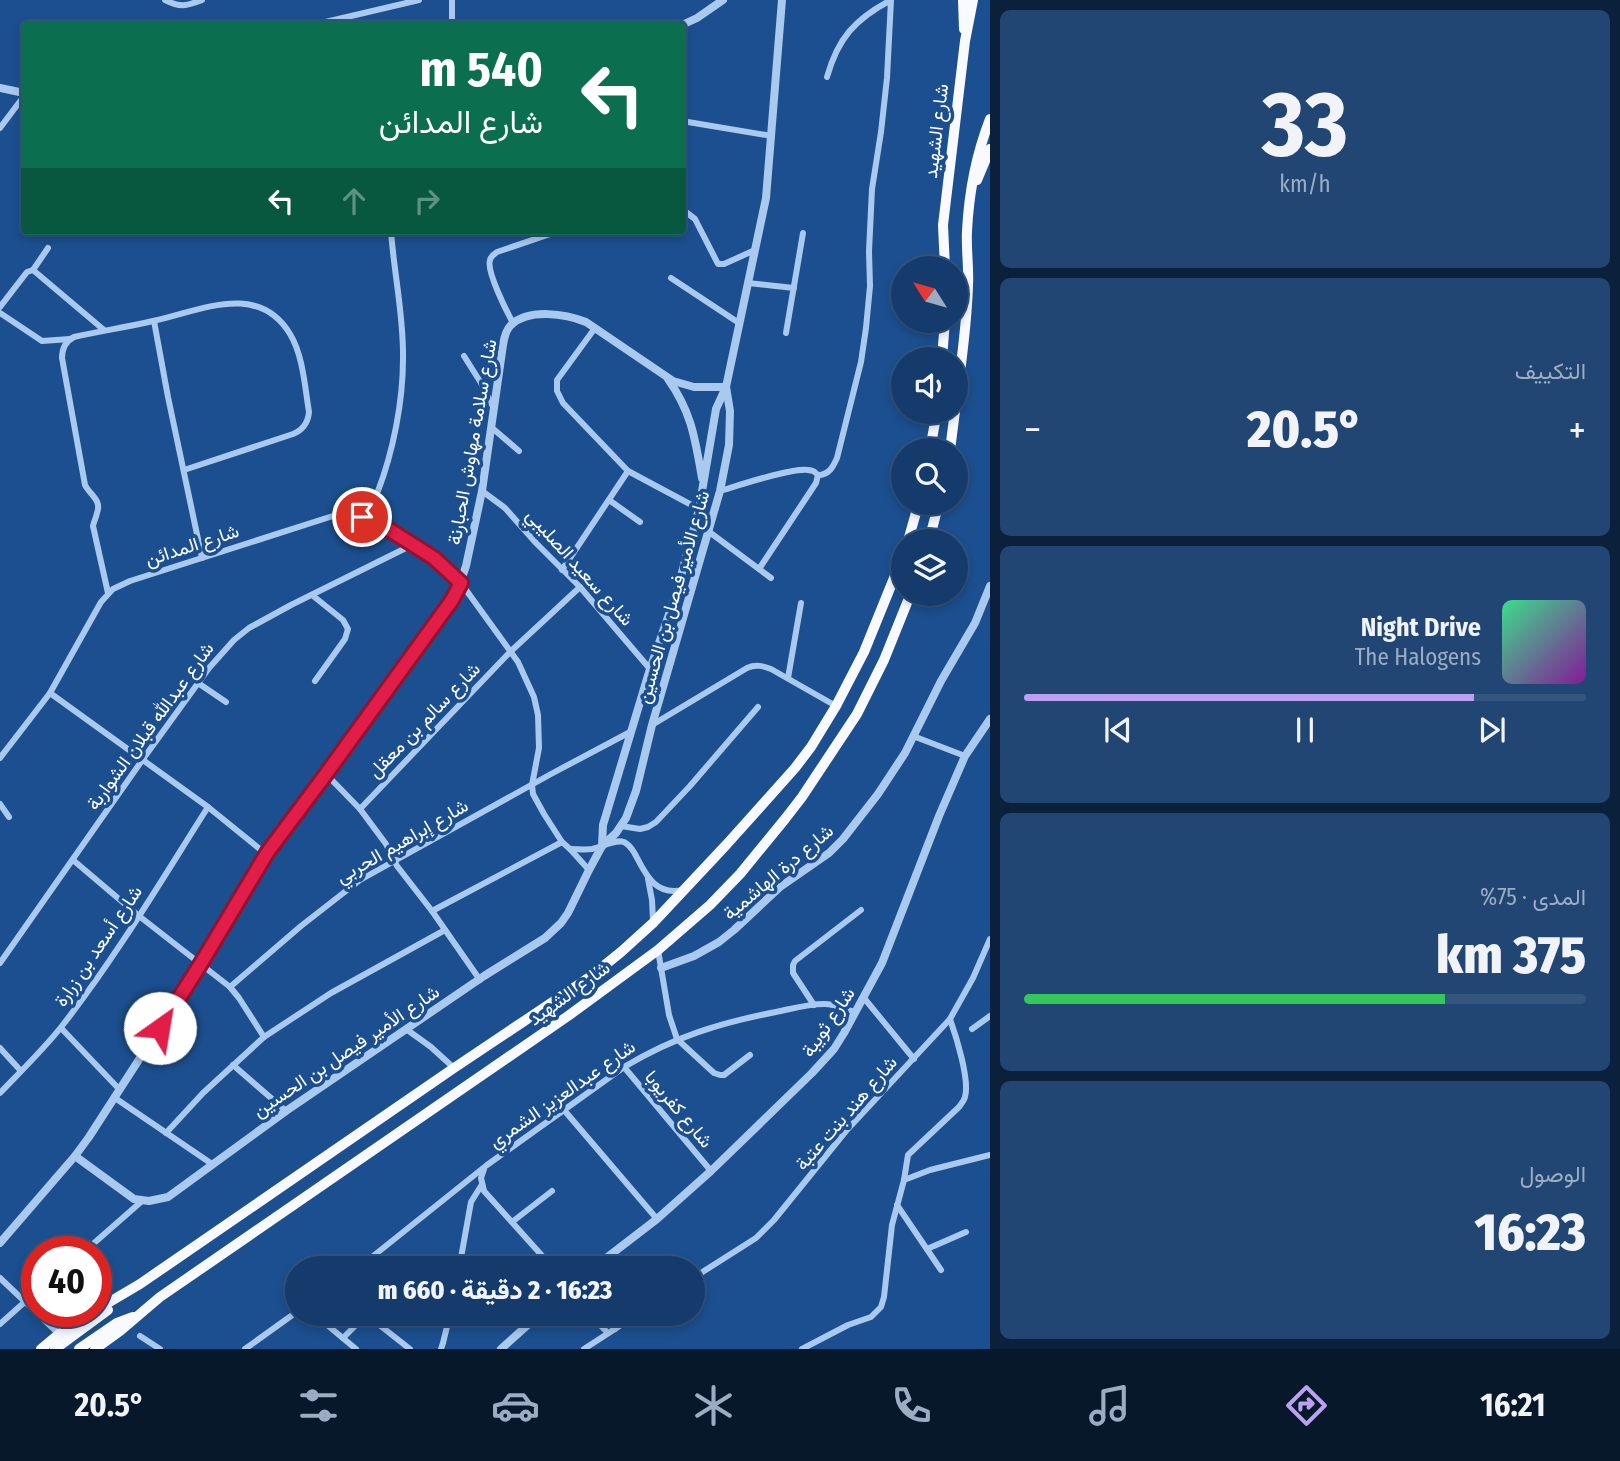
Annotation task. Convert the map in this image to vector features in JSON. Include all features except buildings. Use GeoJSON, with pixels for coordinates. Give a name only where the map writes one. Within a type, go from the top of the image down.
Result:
{"type":"FeatureCollection","features":[{"type":"Feature","properties":{"kind":"highway"},"geometry":{"type":"LineString","coordinates":[[963,0],[965,41]]}},
{"type":"Feature","properties":{"kind":"highway","name":"شارع الشهيد"},"geometry":{"type":"LineString","coordinates":[[944,256],[943,225],[965,41],[973,0]]}},
{"type":"Feature","properties":{"kind":"highway"},"geometry":{"type":"LineString","coordinates":[[963,347],[971,192],[978,155],[990,119]]}},
{"type":"Feature","properties":{"kind":"highway"},"geometry":{"type":"LineString","coordinates":[[971,192],[990,149]]}},
{"type":"Feature","properties":{"kind":"highway","name":"شارع الشهيد"},"geometry":{"type":"LineString","coordinates":[[112,1301],[590,977],[653,923],[719,854],[811,747],[836,706],[876,625],[891,586]]}},
{"type":"Feature","properties":{"kind":"highway","name":"شارع الشهيد"},"geometry":{"type":"LineString","coordinates":[[95,1349],[183,1281],[568,1016],[658,950],[710,905],[740,874],[802,797],[863,703],[906,606]]}},
{"type":"Feature","properties":{"kind":"highway","name":"شارع الشهيد"},"geometry":{"type":"LineString","coordinates":[[55,1349],[140,1284]]}},
{"type":"Feature","properties":{"kind":"highway","name":"شارع الشهيد"},"geometry":{"type":"LineString","coordinates":[[79,1349],[117,1323],[137,1316]]}},
{"type":"Feature","properties":{"kind":"highway","name":"شارع الشهيد"},"geometry":{"type":"LineString","coordinates":[[41,1349],[70,1327]]}},
{"type":"Feature","properties":{"kind":"street"},"geometry":{"type":"LineString","coordinates":[[166,0],[176,6],[188,6],[202,0]]}},
{"type":"Feature","properties":{"kind":"street"},"geometry":{"type":"LineString","coordinates":[[330,21],[419,0]]}},
{"type":"Feature","properties":{"kind":"street"},"geometry":{"type":"LineString","coordinates":[[452,0],[452,21]]}},
{"type":"Feature","properties":{"kind":"street"},"geometry":{"type":"LineString","coordinates":[[686,23],[723,0]]}},
{"type":"Feature","properties":{"kind":"street","name":"شارع الأمير فيصل بن الحسين"},"geometry":{"type":"LineString","coordinates":[[602,846],[603,825],[677,590],[699,509],[716,409],[726,387],[766,198],[782,0]]}},
{"type":"Feature","properties":{"kind":"street"},"geometry":{"type":"LineString","coordinates":[[827,77],[836,53],[851,28],[868,13],[891,0]]}},
{"type":"Feature","properties":{"kind":"street"},"geometry":{"type":"LineString","coordinates":[[720,491],[794,471],[810,470],[824,475],[837,458],[863,354],[870,286],[872,189],[887,78],[891,0]]}},
{"type":"Feature","properties":{"kind":"street"},"geometry":{"type":"LineString","coordinates":[[0,88],[21,94]]}},
{"type":"Feature","properties":{"kind":"street"},"geometry":{"type":"LineString","coordinates":[[0,128],[21,99]]}},
{"type":"Feature","properties":{"kind":"street"},"geometry":{"type":"LineString","coordinates":[[686,122],[772,136]]}},
{"type":"Feature","properties":{"kind":"street"},"geometry":{"type":"LineString","coordinates":[[686,212],[695,219],[718,264],[724,264],[755,250]]}},
{"type":"Feature","properties":{"kind":"street"},"geometry":{"type":"LineString","coordinates":[[786,333],[803,233]]}},
{"type":"Feature","properties":{"kind":"street"},"geometry":{"type":"LineString","coordinates":[[336,515],[341,506],[367,503],[379,491],[397,418],[403,358],[391,235]]}},
{"type":"Feature","properties":{"kind":"street"},"geometry":{"type":"LineString","coordinates":[[513,323],[496,286],[490,260],[497,252],[547,235]]}},
{"type":"Feature","properties":{"kind":"street"},"geometry":{"type":"LineString","coordinates":[[0,307],[27,272],[33,270],[48,248]]}},
{"type":"Feature","properties":{"kind":"street"},"geometry":{"type":"LineString","coordinates":[[33,270],[104,330]]}},
{"type":"Feature","properties":{"kind":"street"},"geometry":{"type":"LineString","coordinates":[[671,278],[739,323]]}},
{"type":"Feature","properties":{"kind":"street"},"geometry":{"type":"LineString","coordinates":[[748,283],[794,288]]}},
{"type":"Feature","properties":{"kind":"street"},"geometry":{"type":"LineString","coordinates":[[0,313],[42,341],[70,339],[225,303],[261,308],[279,320],[292,337],[299,358],[309,412],[307,422],[293,434],[184,470]]}},
{"type":"Feature","properties":{"kind":"street","name":"شارع سلامة مهاوش الحبارنة"},"geometry":{"type":"LineString","coordinates":[[0,1243],[75,1156],[200,965],[267,853],[452,600],[461,583],[482,491],[503,345],[506,333],[513,323],[530,316],[554,314],[573,317],[595,328],[667,377],[687,386],[726,387]]}},
{"type":"Feature","properties":{"kind":"street"},"geometry":{"type":"LineString","coordinates":[[154,321],[202,558]]}},
{"type":"Feature","properties":{"kind":"street"},"geometry":{"type":"LineString","coordinates":[[595,328],[557,380],[557,391],[563,403],[628,471],[699,509]]}},
{"type":"Feature","properties":{"kind":"street"},"geometry":{"type":"LineString","coordinates":[[0,758],[50,693],[108,593],[93,526],[99,510],[97,499],[85,485],[62,358],[63,347],[70,339]]}},
{"type":"Feature","properties":{"kind":"street"},"geometry":{"type":"LineString","coordinates":[[464,356],[494,409]]}},
{"type":"Feature","properties":{"kind":"street"},"geometry":{"type":"LineString","coordinates":[[667,377],[688,413],[703,484]]}},
{"type":"Feature","properties":{"kind":"street","name":"شارع الأمير فيصل بن الحسين"},"geometry":{"type":"LineString","coordinates":[[142,1201],[168,1197],[286,1111],[553,931],[568,914],[602,846],[621,827],[636,791],[652,725],[720,491],[729,445],[730,411],[726,387]]}},
{"type":"Feature","properties":{"kind":"street"},"geometry":{"type":"LineString","coordinates":[[491,427],[519,451]]}},
{"type":"Feature","properties":{"kind":"street"},"geometry":{"type":"LineString","coordinates":[[562,570],[628,471]]}},
{"type":"Feature","properties":{"kind":"street"},"geometry":{"type":"LineString","coordinates":[[759,569],[816,483],[818,475]]}},
{"type":"Feature","properties":{"kind":"street","name":"شارع سعيد الصليبي"},"geometry":{"type":"LineString","coordinates":[[482,491],[505,508],[580,587],[650,669]]}},
{"type":"Feature","properties":{"kind":"street"},"geometry":{"type":"LineString","coordinates":[[609,500],[640,523]]}},
{"type":"Feature","properties":{"kind":"street","name":"شارع المدائن"},"geometry":{"type":"LineString","coordinates":[[108,593],[124,583],[336,515],[351,514],[377,522],[434,558],[461,583],[523,673],[536,706],[539,748],[532,785]]}},
{"type":"Feature","properties":{"kind":"street"},"geometry":{"type":"LineString","coordinates":[[708,531],[771,578]]}},
{"type":"Feature","properties":{"kind":"street","name":"شارع عبدالله قبلان الشواربة"},"geometry":{"type":"LineString","coordinates":[[0,963],[143,759],[221,654],[249,628],[412,545]]}},
{"type":"Feature","properties":{"kind":"street","name":"شارع درة الهاشمية"},"geometry":{"type":"LineString","coordinates":[[661,968],[694,956],[719,942],[780,887],[834,849],[843,839],[905,753],[941,681],[975,623],[990,586]]}},
{"type":"Feature","properties":{"kind":"street","name":"شارع سالم بن معقل"},"geometry":{"type":"LineString","coordinates":[[360,809],[510,652],[580,587]]}},
{"type":"Feature","properties":{"kind":"street"},"geometry":{"type":"LineString","coordinates":[[312,595],[343,620],[348,629],[345,639],[315,681]]}},
{"type":"Feature","properties":{"kind":"street"},"geometry":{"type":"LineString","coordinates":[[788,678],[802,603]]}},
{"type":"Feature","properties":{"kind":"street"},"geometry":{"type":"LineString","coordinates":[[652,725],[751,666],[761,665],[836,706]]}},
{"type":"Feature","properties":{"kind":"street"},"geometry":{"type":"LineString","coordinates":[[198,683],[226,702]]}},
{"type":"Feature","properties":{"kind":"street"},"geometry":{"type":"LineString","coordinates":[[50,693],[267,853]]}},
{"type":"Feature","properties":{"kind":"street"},"geometry":{"type":"LineString","coordinates":[[621,827],[640,829],[656,822],[758,707]]}},
{"type":"Feature","properties":{"kind":"street","name":"شارع ثويبة"},"geometry":{"type":"LineString","coordinates":[[609,1256],[657,1219],[711,1171],[823,1062],[844,1033],[882,963],[965,756],[986,732],[990,719]]}},
{"type":"Feature","properties":{"kind":"street","name":"شارع إبراهيم الحربي"},"geometry":{"type":"LineString","coordinates":[[230,987],[359,880],[632,731]]}},
{"type":"Feature","properties":{"kind":"street"},"geometry":{"type":"LineString","coordinates":[[913,736],[965,756]]}},
{"type":"Feature","properties":{"kind":"street"},"geometry":{"type":"LineString","coordinates":[[326,774],[360,809],[480,980]]}},
{"type":"Feature","properties":{"kind":"street"},"geometry":{"type":"LineString","coordinates":[[532,785],[537,803],[562,842],[589,870]]}},
{"type":"Feature","properties":{"kind":"street"},"geometry":{"type":"LineString","coordinates":[[0,804],[9,817]]}},
{"type":"Feature","properties":{"kind":"street","name":"شارع أسعد بن زرارة"},"geometry":{"type":"LineString","coordinates":[[0,1093],[61,1028],[98,978],[208,807]]}},
{"type":"Feature","properties":{"kind":"street"},"geometry":{"type":"LineString","coordinates":[[432,911],[562,842]]}},
{"type":"Feature","properties":{"kind":"street"},"geometry":{"type":"LineString","coordinates":[[570,849],[617,842],[629,845],[648,877],[660,888],[676,892],[684,890]]}},
{"type":"Feature","properties":{"kind":"street"},"geometry":{"type":"LineString","coordinates":[[73,860],[230,987],[264,1037]]}},
{"type":"Feature","properties":{"kind":"street"},"geometry":{"type":"LineString","coordinates":[[648,877],[653,923]]}},
{"type":"Feature","properties":{"kind":"street"},"geometry":{"type":"LineString","coordinates":[[814,1005],[793,973],[793,965],[861,910]]}},
{"type":"Feature","properties":{"kind":"street"},"geometry":{"type":"LineString","coordinates":[[166,1133],[264,1037],[315,1002],[445,930]]}},
{"type":"Feature","properties":{"kind":"street","name":"شارع هند بنت عتبة"},"geometry":{"type":"LineString","coordinates":[[705,1270],[757,1238],[846,1131],[950,1018],[960,1004],[989,943]]}},
{"type":"Feature","properties":{"kind":"street"},"geometry":{"type":"LineString","coordinates":[[658,950],[669,1015],[677,1039],[714,1073],[720,1075],[724,1075],[750,1055]]}},
{"type":"Feature","properties":{"kind":"street"},"geometry":{"type":"LineString","coordinates":[[864,998],[914,1059]]}},
{"type":"Feature","properties":{"kind":"street","name":"شارع عبدالعزيز الشمري"},"geometry":{"type":"LineString","coordinates":[[375,1256],[487,1166],[646,1054],[677,1039],[729,1022],[814,1005],[833,1005],[855,1012]]}},
{"type":"Feature","properties":{"kind":"street"},"geometry":{"type":"LineString","coordinates":[[972,1029],[990,1017]]}},
{"type":"Feature","properties":{"kind":"street"},"geometry":{"type":"LineString","coordinates":[[802,1349],[848,1325],[871,1317],[881,1307],[890,1239],[910,1151],[959,1107],[965,1097],[963,1064],[950,1018]]}},
{"type":"Feature","properties":{"kind":"street"},"geometry":{"type":"LineString","coordinates":[[61,1028],[118,1094],[166,1133],[212,1164]]}},
{"type":"Feature","properties":{"kind":"street"},"geometry":{"type":"LineString","coordinates":[[407,1029],[432,1047],[454,1068]]}},
{"type":"Feature","properties":{"kind":"street"},"geometry":{"type":"LineString","coordinates":[[0,1048],[21,1071]]}},
{"type":"Feature","properties":{"kind":"street"},"geometry":{"type":"LineString","coordinates":[[233,1065],[286,1111]]}},
{"type":"Feature","properties":{"kind":"street","name":"شارع كفريوبا"},"geometry":{"type":"LineString","coordinates":[[624,1067],[711,1171]]}},
{"type":"Feature","properties":{"kind":"street"},"geometry":{"type":"LineString","coordinates":[[564,1110],[657,1219]]}},
{"type":"Feature","properties":{"kind":"street"},"geometry":{"type":"LineString","coordinates":[[904,1180],[930,1170],[990,1155]]}},
{"type":"Feature","properties":{"kind":"street"},"geometry":{"type":"LineString","coordinates":[[75,1156],[134,1199],[142,1201]]}},
{"type":"Feature","properties":{"kind":"street"},"geometry":{"type":"LineString","coordinates":[[461,1256],[471,1202],[481,1185],[483,1171],[487,1166]]}},
{"type":"Feature","properties":{"kind":"street"},"geometry":{"type":"LineString","coordinates":[[481,1185],[487,1196],[542,1256]]}},
{"type":"Feature","properties":{"kind":"street"},"geometry":{"type":"LineString","coordinates":[[512,1222],[552,1191]]}},
{"type":"Feature","properties":{"kind":"street"},"geometry":{"type":"LineString","coordinates":[[102,1236],[142,1201]]}},
{"type":"Feature","properties":{"kind":"street"},"geometry":{"type":"LineString","coordinates":[[897,1205],[941,1270]]}},
{"type":"Feature","properties":{"kind":"street"},"geometry":{"type":"LineString","coordinates":[[927,1249],[966,1231]]}},
{"type":"Feature","properties":{"kind":"street"},"geometry":{"type":"LineString","coordinates":[[0,1278],[21,1298]]}},
{"type":"Feature","properties":{"kind":"street"},"geometry":{"type":"LineString","coordinates":[[0,1324],[21,1304]]}},
{"type":"Feature","properties":{"kind":"street"},"geometry":{"type":"LineString","coordinates":[[343,1338],[362,1319],[368,1317],[410,1349]]}},
{"type":"Feature","properties":{"kind":"street"},"geometry":{"type":"LineString","coordinates":[[247,1348],[285,1320]]}},
{"type":"Feature","properties":{"kind":"street"},"geometry":{"type":"LineString","coordinates":[[328,1326],[356,1349]]}},
{"type":"Feature","properties":{"kind":"street"},"geometry":{"type":"LineString","coordinates":[[440,1349],[447,1326]]}},
{"type":"Feature","properties":{"kind":"street"},"geometry":{"type":"LineString","coordinates":[[502,1349],[527,1326]]}},
{"type":"Feature","properties":{"kind":"street"},"geometry":{"type":"LineString","coordinates":[[605,1326],[612,1331]]}},
{"type":"Feature","properties":{"kind":"street"},"geometry":{"type":"LineString","coordinates":[[609,1326],[612,1331]]}},
{"type":"Feature","properties":{"kind":"street"},"geometry":{"type":"LineString","coordinates":[[584,1349],[620,1326]]}},
{"type":"Feature","properties":{"kind":"street"},"geometry":{"type":"LineString","coordinates":[[52,1327],[59,1334]]}},
{"type":"Feature","properties":{"kind":"street"},"geometry":{"type":"LineString","coordinates":[[140,1336],[160,1349]]}},
{"type":"Feature","properties":{"kind":"route"},"geometry":{"type":"LineString","coordinates":[[160,1028],[267,853],[452,600],[461,583],[434,558],[377,522],[362,517]]}}]}
